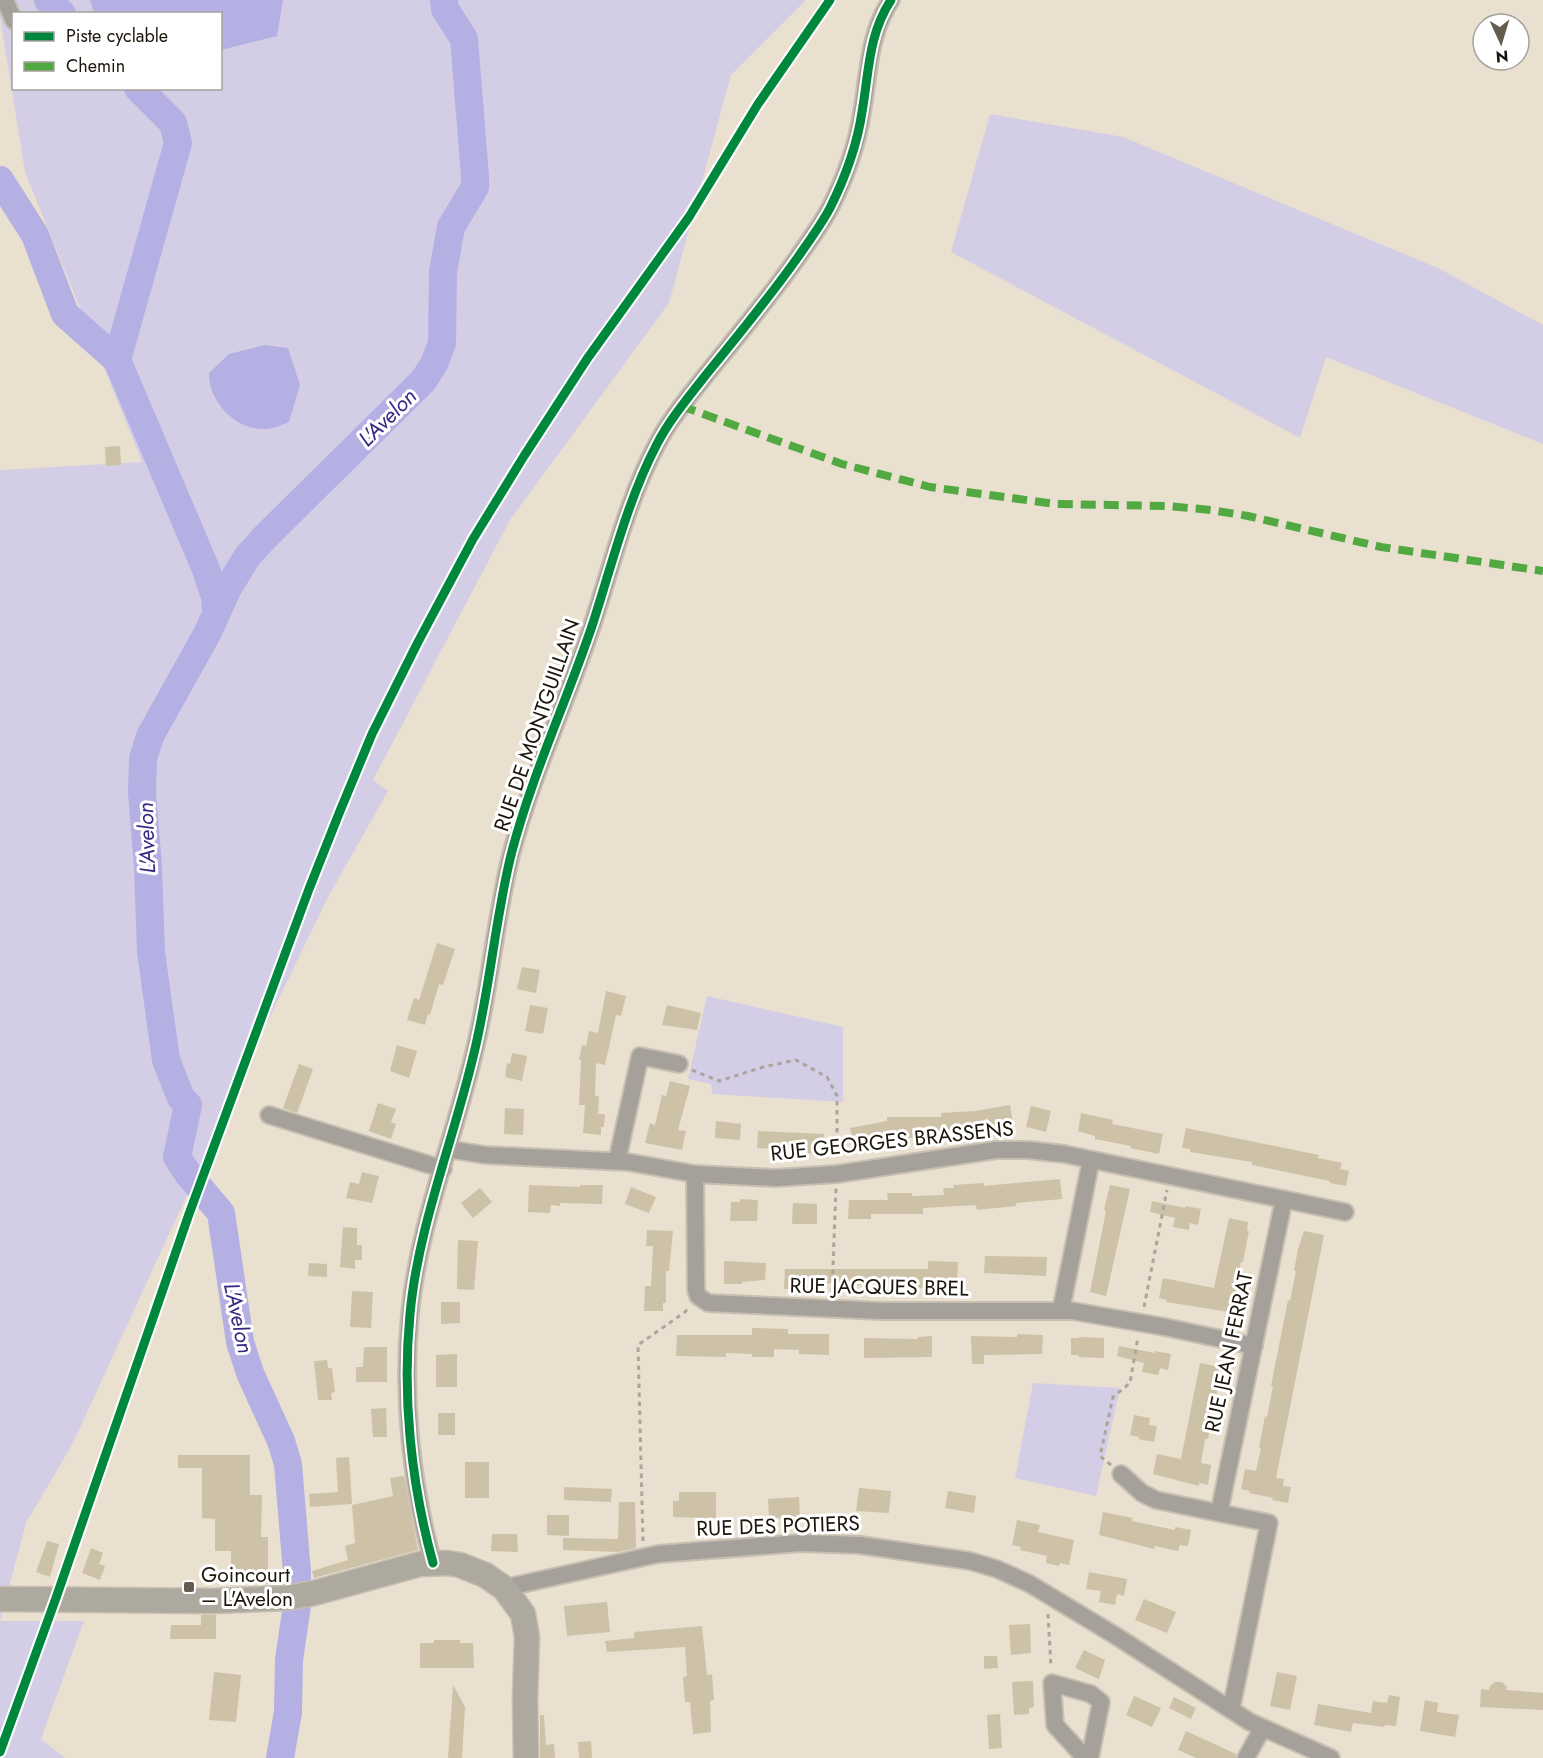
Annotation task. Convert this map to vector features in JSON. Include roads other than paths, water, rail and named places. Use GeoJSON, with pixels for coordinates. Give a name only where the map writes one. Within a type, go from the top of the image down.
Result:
{"type":"FeatureCollection","features":[{"type":"Feature","properties":{"kind":"street"},"geometry":{"type":"LineString","coordinates":[[5,0],[12,16]]}},
{"type":"Feature","properties":{"kind":"street","name":"RUE DE MONTGUILLAIN"},"geometry":{"type":"LineString","coordinates":[[433,1563],[423,1525],[413,1467],[409,1404],[409,1314],[422,1244],[476,1048],[488,992],[507,874],[518,830],[592,626],[640,481],[658,442],[681,406],[773,291],[829,210],[855,144],[874,34],[891,0]]}},
{"type":"Feature","properties":{"kind":"street"},"geometry":{"type":"LineString","coordinates":[[617,1161],[640,1056],[679,1064]]}},
{"type":"Feature","properties":{"kind":"street"},"geometry":{"type":"LineString","coordinates":[[269,1115],[442,1169]]}},
{"type":"Feature","properties":{"kind":"street","name":"RUE GEORGES BRASSENS"},"geometry":{"type":"LineString","coordinates":[[448,1149],[485,1155],[617,1161],[695,1174],[775,1178],[837,1174],[996,1150],[1045,1152],[1284,1199]]}},
{"type":"Feature","properties":{"kind":"street"},"geometry":{"type":"LineString","coordinates":[[1061,1310],[1091,1160]]}},
{"type":"Feature","properties":{"kind":"street","name":"RUE JACQUES BREL"},"geometry":{"type":"LineString","coordinates":[[695,1174],[696,1283],[698,1296],[714,1304],[920,1312],[1061,1310],[1097,1314],[1254,1346]]}},
{"type":"Feature","properties":{"kind":"street"},"geometry":{"type":"LineString","coordinates":[[1284,1199],[1345,1212]]}},
{"type":"Feature","properties":{"kind":"street","name":"RUE JEAN FERRAT"},"geometry":{"type":"LineString","coordinates":[[1220,1513],[1284,1199]]}},
{"type":"Feature","properties":{"kind":"street"},"geometry":{"type":"LineString","coordinates":[[1121,1474],[1151,1498],[1269,1523],[1231,1710]]}},
{"type":"Feature","properties":{"kind":"street","name":"RUE DES POTIERS"},"geometry":{"type":"LineString","coordinates":[[504,1588],[643,1556],[704,1549],[801,1544],[860,1545],[984,1565],[1047,1594],[1262,1729],[1332,1758]]}},
{"type":"Feature","properties":{"kind":"street"},"geometry":{"type":"LineString","coordinates":[[0,1599],[220,1601],[287,1598],[314,1593],[406,1567],[433,1563],[454,1564],[471,1569],[504,1588],[523,1614],[526,1627],[526,1758]]}},
{"type":"Feature","properties":{"kind":"street"},"geometry":{"type":"LineString","coordinates":[[1086,1758],[1055,1725],[1052,1683],[1091,1694],[1101,1702],[1090,1758]]}},
{"type":"Feature","properties":{"kind":"street"},"geometry":{"type":"LineString","coordinates":[[1246,1758],[1262,1729]]}},
{"type":"Feature","properties":{"kind":"waterway"},"geometry":{"type":"LineString","coordinates":[[48,0],[60,12]]}},
{"type":"Feature","properties":{"kind":"waterway","name":"L'Avelon"},"geometry":{"type":"LineString","coordinates":[[280,1758],[288,1712],[289,1660],[297,1605],[297,1573],[288,1464],[281,1441],[250,1373],[240,1342],[221,1213],[188,1174],[177,1157],[188,1105],[181,1098],[166,1060],[151,952],[148,867],[142,793],[143,759],[150,736],[207,634],[228,588],[247,557],[423,381],[434,364],[442,343],[443,272],[451,227],[475,187],[464,39],[445,9],[444,0]]}},
{"type":"Feature","properties":{"kind":"waterway"},"geometry":{"type":"LineString","coordinates":[[140,90],[173,123],[178,143],[117,360],[205,567],[215,597],[216,614]]}},
{"type":"Feature","properties":{"kind":"waterway"},"geometry":{"type":"LineString","coordinates":[[0,180],[35,235],[65,314],[117,360]]}},
{"type":"Feature","properties":{"kind":"place","name":"Goincourt – L'Avelon"},"geometry":{"type":"Point","coordinates":[189,1587]}}]}
